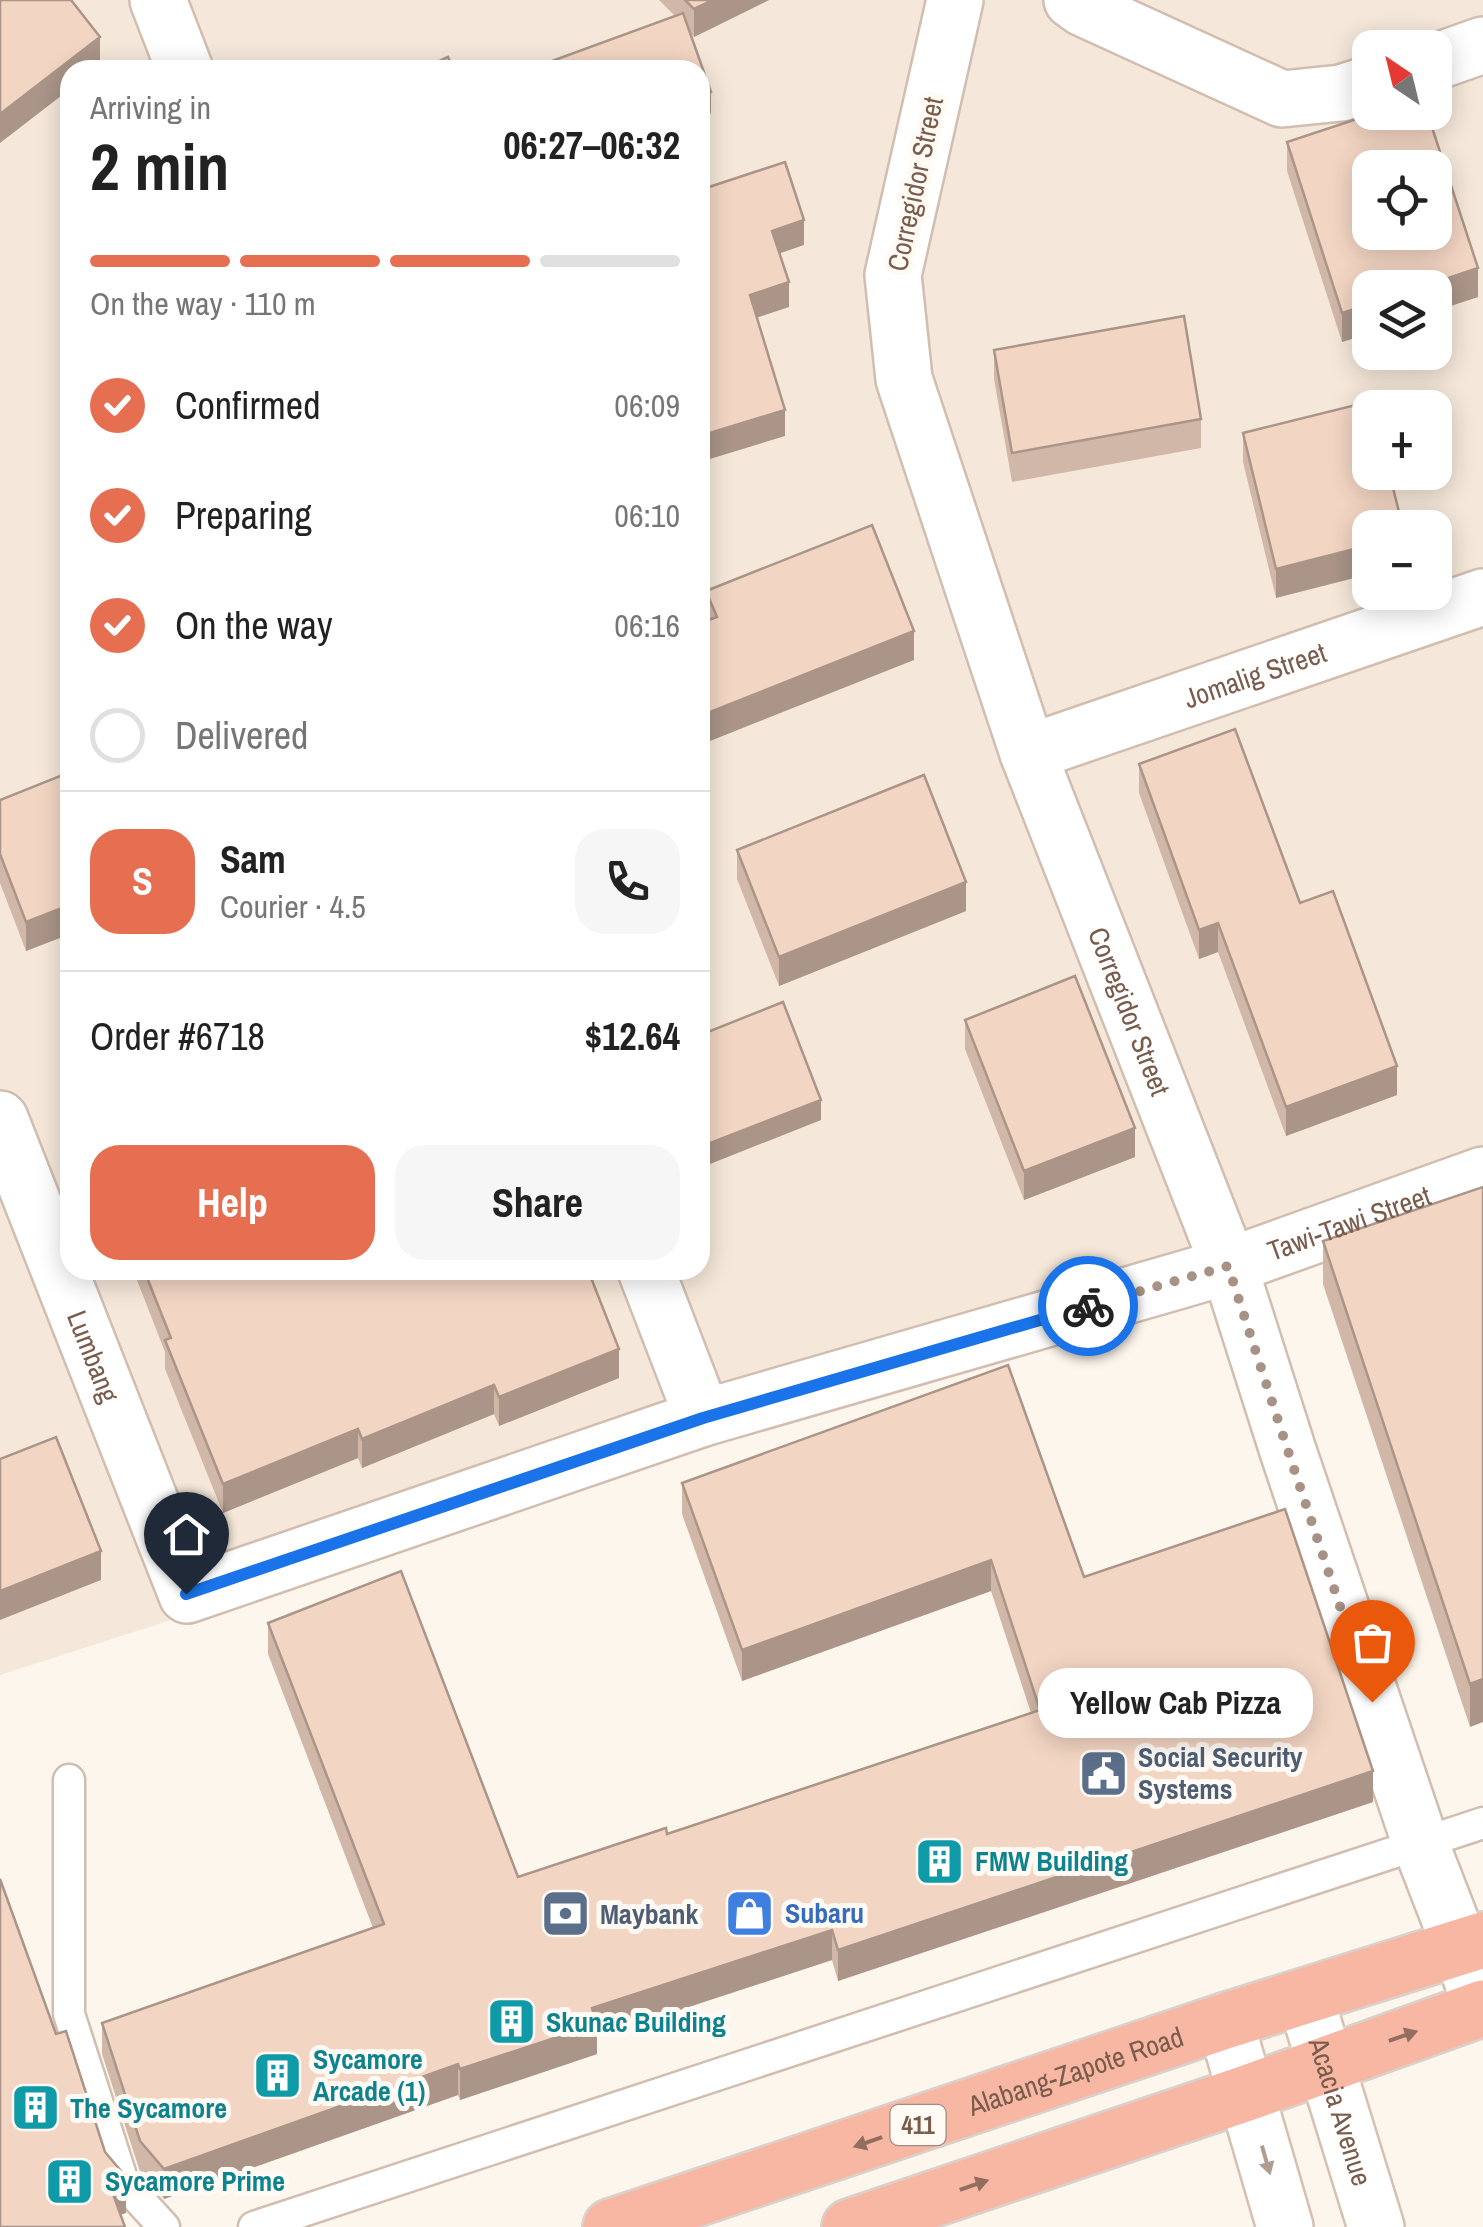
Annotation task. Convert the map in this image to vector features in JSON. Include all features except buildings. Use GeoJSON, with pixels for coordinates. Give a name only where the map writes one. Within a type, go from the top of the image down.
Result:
{"type":"FeatureCollection","features":[{"type":"Feature","properties":{"kind":"highway","name":"Alabang-Zapote Road"},"geometry":{"type":"LineString","coordinates":[[611,2227],[1225,2021],[1472,1944]]}},
{"type":"Feature","properties":{"kind":"highway"},"geometry":{"type":"LineString","coordinates":[[882,2224],[1482,2008]]}},
{"type":"Feature","properties":{"kind":"street"},"geometry":{"type":"LineString","coordinates":[[158,0],[181,60]]}},
{"type":"Feature","properties":{"kind":"street","name":"Corregidor Street"},"geometry":{"type":"LineString","coordinates":[[955,0],[893,275],[904,379],[1028,753],[1228,1266],[1421,1845],[1472,1944],[1482,2008]]}},
{"type":"Feature","properties":{"kind":"street"},"geometry":{"type":"LineString","coordinates":[[1072,0],[1282,99],[1352,90]]}},
{"type":"Feature","properties":{"kind":"street"},"geometry":{"type":"LineString","coordinates":[[1452,56],[1483,45]]}},
{"type":"Feature","properties":{"kind":"street","name":"Jomalig Street"},"geometry":{"type":"LineString","coordinates":[[1028,753],[1483,597]]}},
{"type":"Feature","properties":{"kind":"street","name":"Lumbang"},"geometry":{"type":"LineString","coordinates":[[0,1119],[60,1272]]}},
{"type":"Feature","properties":{"kind":"street","name":"Tawi-Tawi Street"},"geometry":{"type":"LineString","coordinates":[[186,1594],[703,1418],[1228,1266],[1483,1175]]}},
{"type":"Feature","properties":{"kind":"street","name":"Lumbang"},"geometry":{"type":"LineString","coordinates":[[63,1280],[186,1594]]}},
{"type":"Feature","properties":{"kind":"street"},"geometry":{"type":"LineString","coordinates":[[650,1280],[703,1418]]}},
{"type":"Feature","properties":{"kind":"street","name":"Acacia Avenue"},"geometry":{"type":"LineString","coordinates":[[1305,1998],[1376,2227]]}},
{"type":"Feature","properties":{"kind":"street"},"geometry":{"type":"LineString","coordinates":[[1225,2021],[1286,2227]]}},
{"type":"Feature","properties":{"kind":"lane"},"geometry":{"type":"LineString","coordinates":[[69,1780],[69,2014],[123,2182],[164,2227]]}},
{"type":"Feature","properties":{"kind":"lane"},"geometry":{"type":"LineString","coordinates":[[254,2227],[1483,1823]]}},
{"type":"Feature","properties":{"kind":"shaded area"},"geometry":{"type":"Polygon","coordinates":[[[0,0],[1483,0],[1483,1199],[0,1675],[0,0]]]}},
{"type":"Feature","properties":{"kind":"way so far"},"geometry":{"type":"LineString","coordinates":[[1088,1306],[1228,1266],[1372,1702]]}},
{"type":"Feature","properties":{"kind":"place","name":"Yellow Cab Pizza"},"geometry":{"type":"Point","coordinates":[1372,1702]}},
{"type":"Feature","properties":{"kind":"place","name":"Social Security Systems"},"geometry":{"type":"Point","coordinates":[1103,1773]}},
{"type":"Feature","properties":{"kind":"place","name":"FMW Building"},"geometry":{"type":"Point","coordinates":[940,1861]}},
{"type":"Feature","properties":{"kind":"place","name":"Subaru"},"geometry":{"type":"Point","coordinates":[750,1913]}},
{"type":"Feature","properties":{"kind":"place","name":"Maybank"},"geometry":{"type":"Point","coordinates":[565,1914]}},
{"type":"Feature","properties":{"kind":"place","name":"Skunac Building"},"geometry":{"type":"Point","coordinates":[511,2022]}},
{"type":"Feature","properties":{"kind":"place","name":"Sycamore Arcade (1)"},"geometry":{"type":"Point","coordinates":[278,2075]}},
{"type":"Feature","properties":{"kind":"place","name":"The Sycamore"},"geometry":{"type":"Point","coordinates":[35,2108]}},
{"type":"Feature","properties":{"kind":"place","name":"Sycamore Prime"},"geometry":{"type":"Point","coordinates":[70,2181]}},
{"type":"Feature","properties":{"kind":"route"},"geometry":{"type":"LineString","coordinates":[[186,1594],[703,1418],[1088,1306]]}}]}
